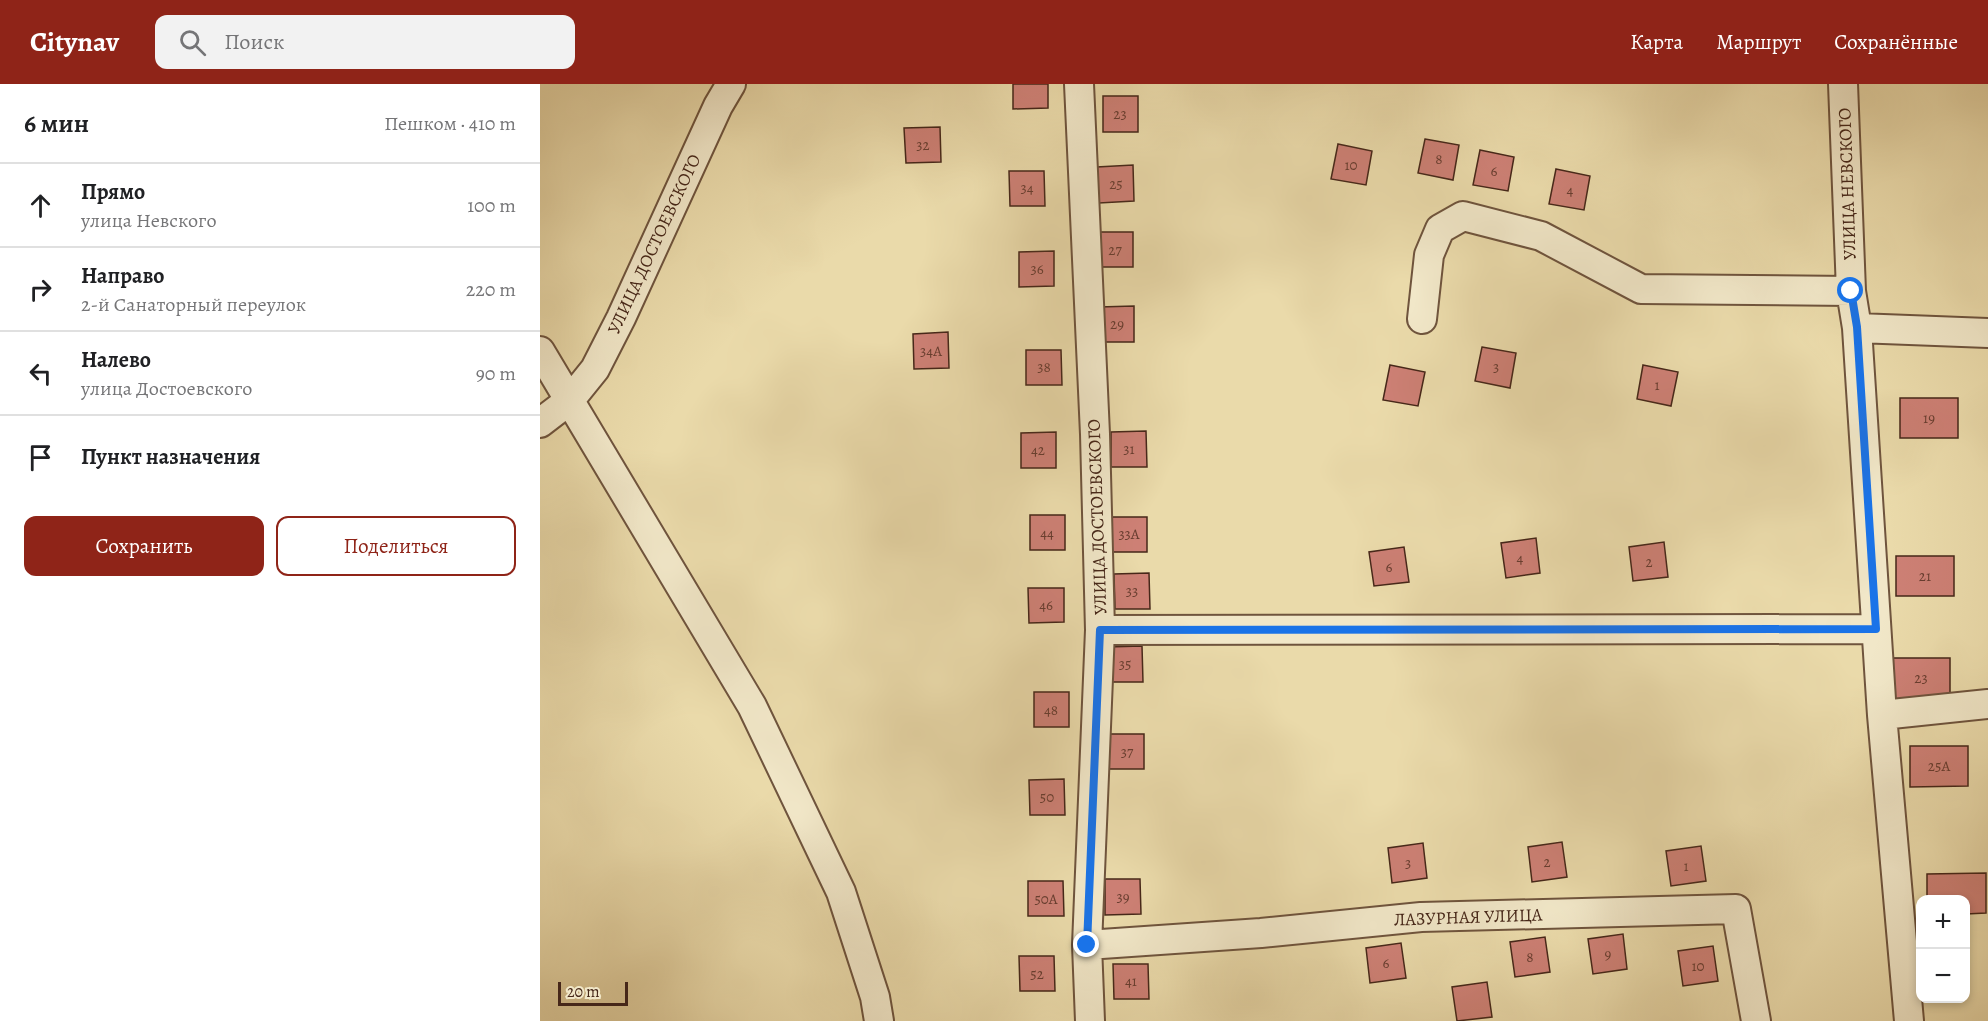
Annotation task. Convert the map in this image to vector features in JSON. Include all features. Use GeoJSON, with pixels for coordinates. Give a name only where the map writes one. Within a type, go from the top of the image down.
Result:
{"type":"FeatureCollection","features":[{"type":"Feature","properties":{"kind":"street","name":"УЛИЦА ДОСТОЕВСКОГО"},"geometry":{"type":"LineString","coordinates":[[540,423],[570,400],[595,369],[718,106],[731,84]]}},
{"type":"Feature","properties":{"kind":"street","name":"УЛИЦА ДОСТОЕВСКОГО"},"geometry":{"type":"LineString","coordinates":[[1079,84],[1095,434],[1100,630],[1087,945],[1090,1021]]}},
{"type":"Feature","properties":{"kind":"street","name":"УЛИЦА НЕВСКОГО"},"geometry":{"type":"LineString","coordinates":[[1843,84],[1851,291],[1857,327],[1882,715],[1909,1021]]}},
{"type":"Feature","properties":{"kind":"street"},"geometry":{"type":"LineString","coordinates":[[1422,319],[1433,246],[1440,229],[1463,216],[1540,236],[1641,290],[1851,291]]}},
{"type":"Feature","properties":{"kind":"street"},"geometry":{"type":"LineString","coordinates":[[1857,327],[1988,333]]}},
{"type":"Feature","properties":{"kind":"street"},"geometry":{"type":"LineString","coordinates":[[540,351],[752,706],[841,892],[875,997],[879,1021]]}},
{"type":"Feature","properties":{"kind":"street"},"geometry":{"type":"LineString","coordinates":[[1100,630],[1876,629]]}},
{"type":"Feature","properties":{"kind":"street"},"geometry":{"type":"LineString","coordinates":[[1882,715],[1988,704]]}},
{"type":"Feature","properties":{"kind":"street","name":"ЛАЗУРНАЯ УЛИЦА"},"geometry":{"type":"LineString","coordinates":[[1087,945],[1261,933],[1421,917],[1736,909],[1756,1021]]}},
{"type":"Feature","properties":{"kind":"building"},"geometry":{"type":"Polygon","coordinates":[[[1013,84],[1048,84],[1048,108],[1013,109],[1013,84]]]}},
{"type":"Feature","properties":{"kind":"building"},"geometry":{"type":"Polygon","coordinates":[[[1103,96],[1138,96],[1138,132],[1103,132],[1103,96]]]}},
{"type":"Feature","properties":{"kind":"building"},"geometry":{"type":"Polygon","coordinates":[[[940,127],[941,162],[906,163],[904,128],[940,127]]]}},
{"type":"Feature","properties":{"kind":"building"},"geometry":{"type":"Polygon","coordinates":[[[1425,139],[1459,145],[1453,180],[1418,173],[1425,139]]]}},
{"type":"Feature","properties":{"kind":"building"},"geometry":{"type":"Polygon","coordinates":[[[1338,144],[1372,151],[1366,185],[1331,179],[1338,144]]]}},
{"type":"Feature","properties":{"kind":"building"},"geometry":{"type":"Polygon","coordinates":[[[1480,150],[1514,157],[1508,191],[1473,185],[1480,150]]]}},
{"type":"Feature","properties":{"kind":"building"},"geometry":{"type":"Polygon","coordinates":[[[1133,165],[1134,201],[1099,203],[1097,167],[1133,165]]]}},
{"type":"Feature","properties":{"kind":"building"},"geometry":{"type":"Polygon","coordinates":[[[1556,169],[1590,176],[1584,210],[1549,204],[1556,169]]]}},
{"type":"Feature","properties":{"kind":"building"},"geometry":{"type":"Polygon","coordinates":[[[1009,171],[1044,171],[1045,206],[1010,206],[1009,171]]]}},
{"type":"Feature","properties":{"kind":"building"},"geometry":{"type":"Polygon","coordinates":[[[1097,232],[1133,232],[1133,267],[1098,267],[1097,232]]]}},
{"type":"Feature","properties":{"kind":"building"},"geometry":{"type":"Polygon","coordinates":[[[1054,251],[1054,286],[1019,287],[1019,252],[1054,251]]]}},
{"type":"Feature","properties":{"kind":"building"},"geometry":{"type":"Polygon","coordinates":[[[1134,306],[1134,342],[1099,342],[1099,307],[1134,306]]]}},
{"type":"Feature","properties":{"kind":"building"},"geometry":{"type":"Polygon","coordinates":[[[948,332],[949,368],[914,369],[913,334],[948,332]]]}},
{"type":"Feature","properties":{"kind":"building"},"geometry":{"type":"Polygon","coordinates":[[[1482,347],[1516,353],[1510,388],[1475,381],[1482,347]]]}},
{"type":"Feature","properties":{"kind":"building"},"geometry":{"type":"Polygon","coordinates":[[[1026,350],[1061,350],[1062,385],[1026,385],[1026,350]]]}},
{"type":"Feature","properties":{"kind":"building"},"geometry":{"type":"Polygon","coordinates":[[[1390,365],[1425,372],[1418,406],[1383,400],[1390,365]]]}},
{"type":"Feature","properties":{"kind":"building"},"geometry":{"type":"Polygon","coordinates":[[[1643,365],[1678,372],[1671,406],[1637,399],[1643,365]]]}},
{"type":"Feature","properties":{"kind":"building"},"geometry":{"type":"Polygon","coordinates":[[[1900,398],[1958,398],[1958,438],[1900,438],[1900,398]]]}},
{"type":"Feature","properties":{"kind":"building"},"geometry":{"type":"Polygon","coordinates":[[[1146,431],[1147,467],[1111,467],[1111,432],[1146,431]]]}},
{"type":"Feature","properties":{"kind":"building"},"geometry":{"type":"Polygon","coordinates":[[[1056,432],[1056,468],[1021,468],[1021,433],[1056,432]]]}},
{"type":"Feature","properties":{"kind":"building"},"geometry":{"type":"Polygon","coordinates":[[[1030,515],[1065,515],[1065,550],[1030,550],[1030,515]]]}},
{"type":"Feature","properties":{"kind":"building"},"geometry":{"type":"Polygon","coordinates":[[[1111,517],[1147,517],[1147,552],[1112,552],[1111,517]]]}},
{"type":"Feature","properties":{"kind":"building"},"geometry":{"type":"Polygon","coordinates":[[[1536,538],[1540,573],[1506,578],[1501,543],[1536,538]]]}},
{"type":"Feature","properties":{"kind":"building"},"geometry":{"type":"Polygon","coordinates":[[[1664,542],[1668,577],[1633,581],[1629,547],[1664,542]]]}},
{"type":"Feature","properties":{"kind":"building"},"geometry":{"type":"Polygon","coordinates":[[[1404,547],[1409,582],[1374,586],[1369,552],[1404,547]]]}},
{"type":"Feature","properties":{"kind":"building"},"geometry":{"type":"Polygon","coordinates":[[[1896,556],[1954,556],[1954,596],[1896,596],[1896,556]]]}},
{"type":"Feature","properties":{"kind":"building"},"geometry":{"type":"Polygon","coordinates":[[[1149,573],[1150,609],[1115,609],[1114,574],[1149,573]]]}},
{"type":"Feature","properties":{"kind":"building"},"geometry":{"type":"Polygon","coordinates":[[[1028,588],[1064,588],[1064,622],[1029,623],[1028,588]]]}},
{"type":"Feature","properties":{"kind":"building"},"geometry":{"type":"Polygon","coordinates":[[[1142,646],[1143,682],[1107,682],[1107,647],[1142,646]]]}},
{"type":"Feature","properties":{"kind":"building"},"geometry":{"type":"Polygon","coordinates":[[[1891,658],[1950,658],[1950,698],[1892,699],[1891,658]]]}},
{"type":"Feature","properties":{"kind":"building"},"geometry":{"type":"Polygon","coordinates":[[[1034,692],[1069,692],[1069,727],[1034,727],[1034,692]]]}},
{"type":"Feature","properties":{"kind":"building"},"geometry":{"type":"Polygon","coordinates":[[[1109,734],[1144,734],[1144,769],[1109,769],[1109,734]]]}},
{"type":"Feature","properties":{"kind":"building"},"geometry":{"type":"Polygon","coordinates":[[[1910,746],[1968,746],[1968,786],[1910,787],[1910,746]]]}},
{"type":"Feature","properties":{"kind":"building"},"geometry":{"type":"Polygon","coordinates":[[[1064,779],[1065,815],[1030,815],[1029,780],[1064,779]]]}},
{"type":"Feature","properties":{"kind":"building"},"geometry":{"type":"Polygon","coordinates":[[[1562,842],[1567,877],[1532,882],[1528,847],[1562,842]]]}},
{"type":"Feature","properties":{"kind":"building"},"geometry":{"type":"Polygon","coordinates":[[[1423,843],[1427,878],[1392,883],[1388,848],[1423,843]]]}},
{"type":"Feature","properties":{"kind":"building"},"geometry":{"type":"Polygon","coordinates":[[[1701,846],[1706,881],[1671,886],[1666,851],[1701,846]]]}},
{"type":"Feature","properties":{"kind":"building"},"geometry":{"type":"Polygon","coordinates":[[[1986,873],[1986,913],[1970,914],[1970,895],[1927,895],[1927,874],[1986,873]]]}},
{"type":"Feature","properties":{"kind":"building"},"geometry":{"type":"Polygon","coordinates":[[[1105,879],[1140,879],[1141,914],[1105,915],[1105,879]]]}},
{"type":"Feature","properties":{"kind":"building"},"geometry":{"type":"Polygon","coordinates":[[[1028,881],[1063,881],[1064,916],[1028,916],[1028,881]]]}},
{"type":"Feature","properties":{"kind":"building"},"geometry":{"type":"Polygon","coordinates":[[[1623,934],[1627,969],[1593,974],[1588,939],[1623,934]]]}},
{"type":"Feature","properties":{"kind":"building"},"geometry":{"type":"Polygon","coordinates":[[[1545,937],[1550,972],[1515,977],[1510,942],[1545,937]]]}},
{"type":"Feature","properties":{"kind":"building"},"geometry":{"type":"Polygon","coordinates":[[[1401,943],[1406,978],[1370,983],[1366,948],[1401,943]]]}},
{"type":"Feature","properties":{"kind":"building"},"geometry":{"type":"Polygon","coordinates":[[[1713,946],[1718,981],[1683,986],[1678,951],[1713,946]]]}},
{"type":"Feature","properties":{"kind":"building"},"geometry":{"type":"Polygon","coordinates":[[[1019,956],[1054,956],[1055,991],[1020,991],[1019,956]]]}},
{"type":"Feature","properties":{"kind":"building"},"geometry":{"type":"Polygon","coordinates":[[[1113,964],[1148,964],[1149,999],[1114,999],[1113,964]]]}},
{"type":"Feature","properties":{"kind":"building"},"geometry":{"type":"Polygon","coordinates":[[[1487,982],[1492,1017],[1457,1021],[1452,987],[1487,982]]]}},
{"type":"Feature","properties":{"kind":"route"},"geometry":{"type":"LineString","coordinates":[[1087,945],[1100,630],[1876,629],[1857,327],[1851,291]]}}]}
